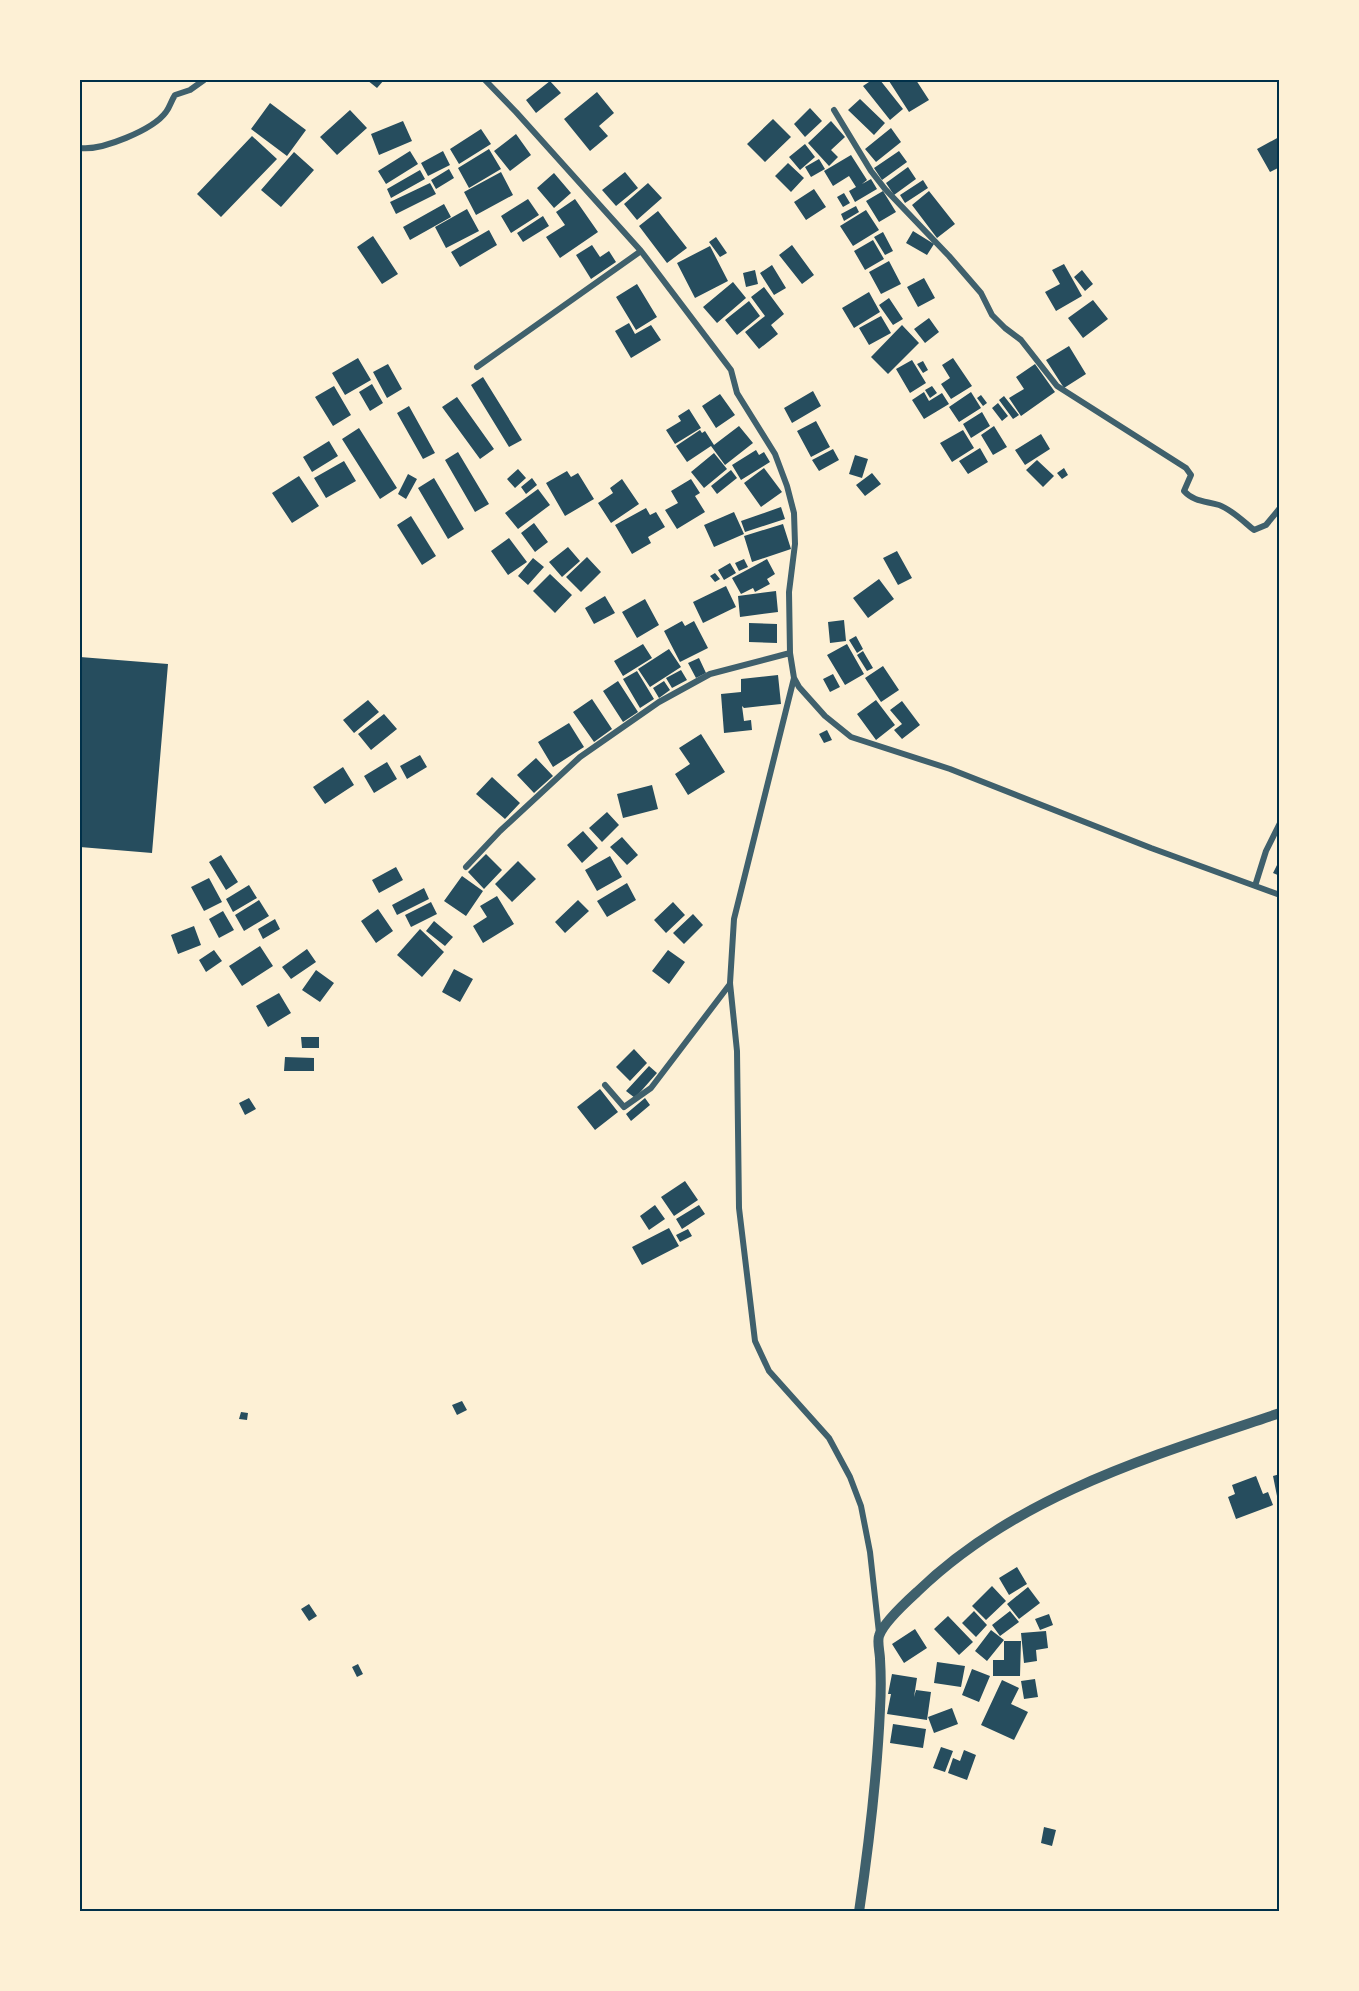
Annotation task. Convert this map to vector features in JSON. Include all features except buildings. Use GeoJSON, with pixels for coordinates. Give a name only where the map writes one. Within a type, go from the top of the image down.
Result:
{"type":"FeatureCollection","features":[{"type":"Feature","properties":{"kind":"street"},"geometry":{"type":"LineString","coordinates":[[80,148],[103,146],[151,125],[167,111],[175,95],[190,90],[204,80]]}},
{"type":"Feature","properties":{"kind":"street"},"geometry":{"type":"LineString","coordinates":[[484,80],[516,112],[641,251],[731,370],[737,393],[769,443],[781,469],[794,513],[795,544],[789,592],[790,653],[794,678],[734,919],[730,983],[737,1051],[739,1208],[756,1341],[769,1371],[829,1438],[850,1477],[861,1506],[870,1552],[879,1636],[880,1708],[875,1799],[859,1911]]}},
{"type":"Feature","properties":{"kind":"street"},"geometry":{"type":"LineString","coordinates":[[834,110],[871,171],[885,189],[949,256],[981,293],[992,315],[1021,340],[1057,386],[1186,468],[1191,475],[1184,491],[1189,497],[1206,504],[1219,505],[1254,530],[1266,525],[1280,508]]}},
{"type":"Feature","properties":{"kind":"street"},"geometry":{"type":"LineString","coordinates":[[477,367],[641,251]]}},
{"type":"Feature","properties":{"kind":"street"},"geometry":{"type":"LineString","coordinates":[[466,867],[500,831],[580,757],[659,702],[710,674],[790,653]]}},
{"type":"Feature","properties":{"kind":"street"},"geometry":{"type":"LineString","coordinates":[[794,678],[825,716],[851,737],[950,769],[1151,848],[1280,895]]}},
{"type":"Feature","properties":{"kind":"street"},"geometry":{"type":"LineString","coordinates":[[1255,885],[1266,852],[1280,823]]}},
{"type":"Feature","properties":{"kind":"street"},"geometry":{"type":"LineString","coordinates":[[605,1084],[624,1107],[651,1088],[730,983]]}},
{"type":"Feature","properties":{"kind":"street"},"geometry":{"type":"LineString","coordinates":[[879,1636],[896,1612],[954,1559],[983,1538],[1028,1511],[1135,1462],[1280,1413]]}}]}
